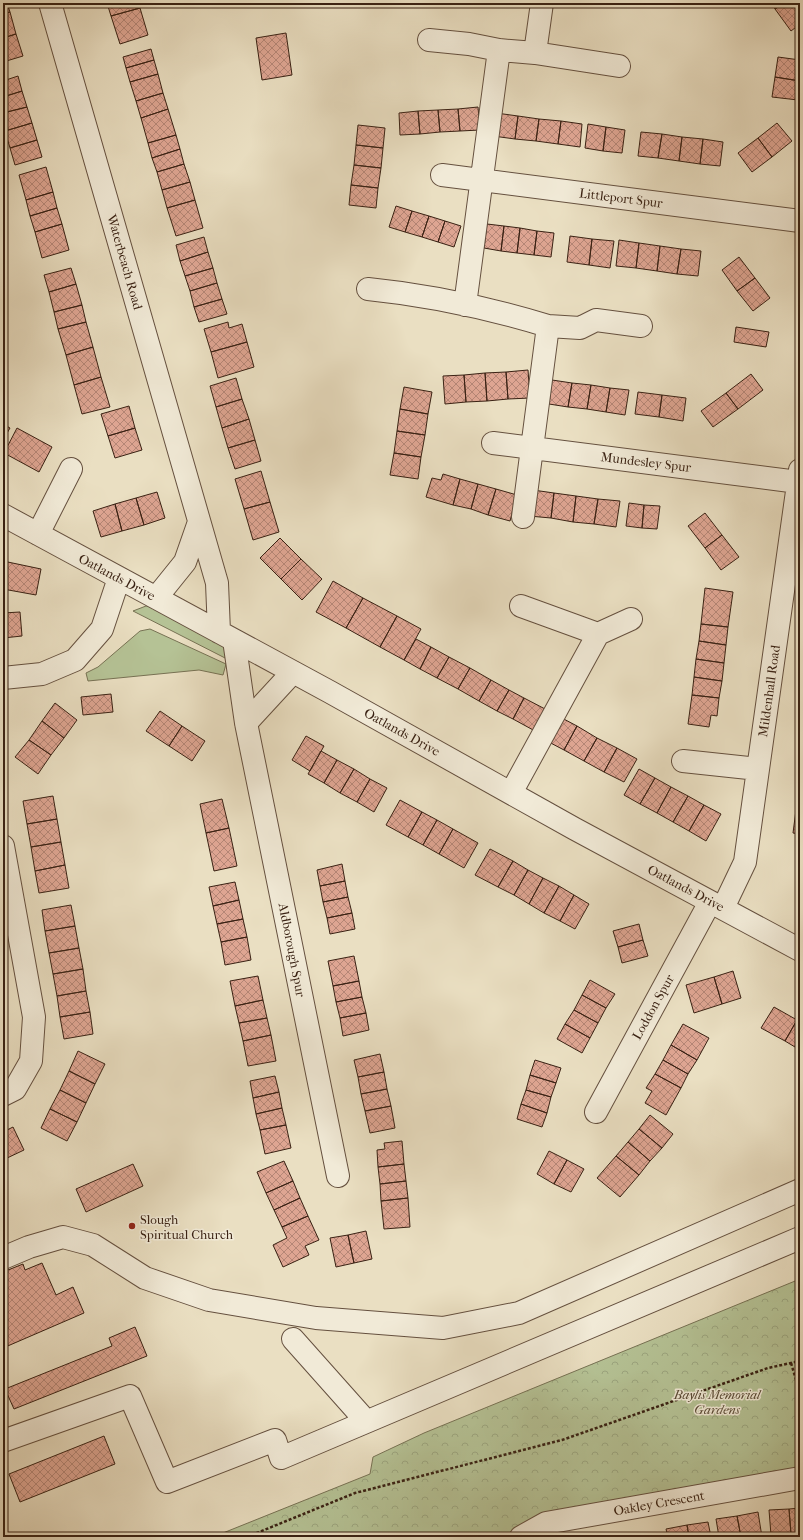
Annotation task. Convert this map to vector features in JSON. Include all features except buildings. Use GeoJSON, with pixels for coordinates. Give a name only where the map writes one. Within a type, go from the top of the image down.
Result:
{"type":"FeatureCollection","features":[{"type":"Feature","properties":{"kind":"street","name":"Waterbeach Road"},"geometry":{"type":"LineString","coordinates":[[50,3],[217,583],[227,636]]}},
{"type":"Feature","properties":{"kind":"street"},"geometry":{"type":"LineString","coordinates":[[535,53],[542,3]]}},
{"type":"Feature","properties":{"kind":"street"},"geometry":{"type":"LineString","coordinates":[[429,40],[469,44],[500,50],[535,53],[619,66]]}},
{"type":"Feature","properties":{"kind":"street"},"geometry":{"type":"LineString","coordinates":[[465,305],[500,50]]}},
{"type":"Feature","properties":{"kind":"street","name":"Littleport Spur"},"geometry":{"type":"LineString","coordinates":[[442,175],[800,221]]}},
{"type":"Feature","properties":{"kind":"street"},"geometry":{"type":"LineString","coordinates":[[368,289],[407,293],[506,313],[548,326],[580,328],[596,320],[641,326]]}},
{"type":"Feature","properties":{"kind":"street"},"geometry":{"type":"LineString","coordinates":[[523,517],[548,326]]}},
{"type":"Feature","properties":{"kind":"street","name":"Mundesley Spur"},"geometry":{"type":"LineString","coordinates":[[493,443],[799,476]]}},
{"type":"Feature","properties":{"kind":"street"},"geometry":{"type":"LineString","coordinates":[[38,534],[71,469]]}},
{"type":"Feature","properties":{"kind":"street","name":"Mildenhall Road"},"geometry":{"type":"LineString","coordinates":[[717,905],[745,862],[799,476]]}},
{"type":"Feature","properties":{"kind":"street","name":"Oatlands Drive"},"geometry":{"type":"LineString","coordinates":[[3,514],[800,950]]}},
{"type":"Feature","properties":{"kind":"street"},"geometry":{"type":"LineString","coordinates":[[156,598],[185,562],[199,522]]}},
{"type":"Feature","properties":{"kind":"street"},"geometry":{"type":"LineString","coordinates":[[3,678],[42,674],[75,660],[102,629],[119,578]]}},
{"type":"Feature","properties":{"kind":"street"},"geometry":{"type":"LineString","coordinates":[[521,606],[598,634]]}},
{"type":"Feature","properties":{"kind":"street"},"geometry":{"type":"LineString","coordinates":[[511,793],[598,634],[631,619]]}},
{"type":"Feature","properties":{"kind":"street","name":"Aldborough Spur"},"geometry":{"type":"LineString","coordinates":[[227,636],[338,1176]]}},
{"type":"Feature","properties":{"kind":"street"},"geometry":{"type":"LineString","coordinates":[[246,723],[293,672]]}},
{"type":"Feature","properties":{"kind":"street"},"geometry":{"type":"LineString","coordinates":[[683,761],[758,770]]}},
{"type":"Feature","properties":{"kind":"street"},"geometry":{"type":"LineString","coordinates":[[3,846],[34,1017],[31,1061],[15,1089],[3,1095]]}},
{"type":"Feature","properties":{"kind":"street","name":"Loddon Spur"},"geometry":{"type":"LineString","coordinates":[[596,1112],[717,905]]}},
{"type":"Feature","properties":{"kind":"street"},"geometry":{"type":"LineString","coordinates":[[3,1258],[29,1247],[62,1238],[93,1245],[145,1278],[209,1300],[316,1318],[443,1328],[519,1313],[800,1190]]}},
{"type":"Feature","properties":{"kind":"street"},"geometry":{"type":"LineString","coordinates":[[3,1441],[130,1396],[167,1482],[275,1440],[281,1458],[800,1238]]}},
{"type":"Feature","properties":{"kind":"street"},"geometry":{"type":"LineString","coordinates":[[293,1339],[366,1422]]}},
{"type":"Feature","properties":{"kind":"street","name":"Oakley Crescent"},"geometry":{"type":"LineString","coordinates":[[521,1537],[546,1523],[800,1478]]}},
{"type":"Feature","properties":{"kind":"path"},"geometry":{"type":"LineString","coordinates":[[247,1537],[355,1493],[562,1440],[768,1368],[800,1362]]}},
{"type":"Feature","properties":{"kind":"path"},"geometry":{"type":"LineString","coordinates":[[791,1364],[800,1393]]}},
{"type":"Feature","properties":{"kind":"green space"},"geometry":{"type":"Polygon","coordinates":[[[146,606],[156,606],[229,648],[227,659],[133,611],[146,606]]]}},
{"type":"Feature","properties":{"kind":"green space"},"geometry":{"type":"Polygon","coordinates":[[[150,629],[226,664],[223,675],[199,670],[88,681],[86,673],[98,667],[140,631],[150,629]]]}},
{"type":"Feature","properties":{"kind":"green space","name":"Baylis Memorial Gardens"},"geometry":{"type":"Polygon","coordinates":[[[800,1279],[800,1471],[543,1517],[500,1537],[213,1537],[370,1474],[373,1457],[424,1433],[800,1279]]]}},
{"type":"Feature","properties":{"kind":"place","name":"Slough Spiritual Church"},"geometry":{"type":"Point","coordinates":[132,1226]}}]}
